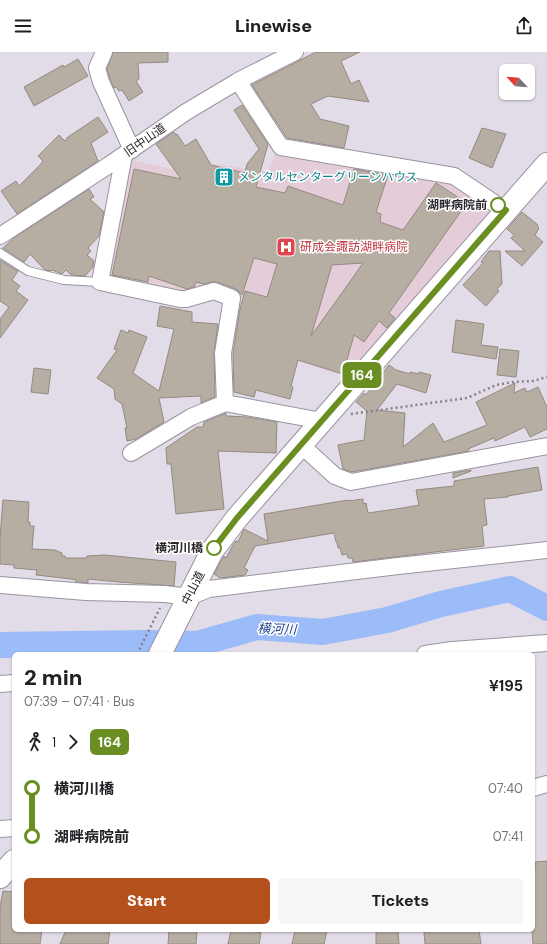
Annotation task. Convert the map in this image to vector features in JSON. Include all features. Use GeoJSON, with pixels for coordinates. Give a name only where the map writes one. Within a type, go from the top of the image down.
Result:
{"type":"FeatureCollection","features":[{"type":"Feature","properties":{"kind":"highway","name":"中山道"},"geometry":{"type":"LineString","coordinates":[[161,652],[177,605],[212,550],[237,518],[547,164]]}},
{"type":"Feature","properties":{"kind":"highway"},"geometry":{"type":"LineString","coordinates":[[0,877],[12,863]]}},
{"type":"Feature","properties":{"kind":"street"},"geometry":{"type":"LineString","coordinates":[[104,52],[97,68],[128,152],[100,282],[180,299],[186,299],[214,291],[232,298],[223,353],[224,403]]}},
{"type":"Feature","properties":{"kind":"street","name":"旧中山道"},"geometry":{"type":"LineString","coordinates":[[0,236],[186,112],[238,81],[295,52]]}},
{"type":"Feature","properties":{"kind":"street"},"geometry":{"type":"LineString","coordinates":[[238,81],[281,147],[454,176],[506,210]]}},
{"type":"Feature","properties":{"kind":"street"},"geometry":{"type":"LineString","coordinates":[[131,453],[191,417],[224,403],[327,415]]}},
{"type":"Feature","properties":{"kind":"street"},"geometry":{"type":"LineString","coordinates":[[301,445],[335,476],[351,482],[547,446]]}},
{"type":"Feature","properties":{"kind":"street"},"geometry":{"type":"LineString","coordinates":[[0,585],[86,592],[164,594],[177,605],[209,589],[547,550]]}},
{"type":"Feature","properties":{"kind":"street"},"geometry":{"type":"LineString","coordinates":[[438,652],[547,643]]}},
{"type":"Feature","properties":{"kind":"street"},"geometry":{"type":"LineString","coordinates":[[0,684],[12,683]]}},
{"type":"Feature","properties":{"kind":"street"},"geometry":{"type":"LineString","coordinates":[[535,787],[547,784]]}},
{"type":"Feature","properties":{"kind":"street"},"geometry":{"type":"LineString","coordinates":[[0,829],[12,828]]}},
{"type":"Feature","properties":{"kind":"lane"},"geometry":{"type":"LineString","coordinates":[[0,253],[28,271],[64,280],[100,282]]}},
{"type":"Feature","properties":{"kind":"path"},"geometry":{"type":"LineString","coordinates":[[327,415],[348,415],[467,398],[496,385],[533,381],[547,377]]}},
{"type":"Feature","properties":{"kind":"path"},"geometry":{"type":"LineString","coordinates":[[139,652],[177,605]]}},
{"type":"Feature","properties":{"kind":"shaded area","name":"研成会諏訪湖畔病院"},"geometry":{"type":"Polygon","coordinates":[[[276,152],[282,155],[363,165],[444,181],[458,187],[491,210],[489,217],[348,377],[230,340],[236,296],[188,295],[105,281],[128,159],[186,172],[194,161],[268,172],[276,152]]]}},
{"type":"Feature","properties":{"kind":"building"},"geometry":{"type":"Polygon","coordinates":[[[113,52],[168,52],[168,62],[138,63],[139,79],[136,81],[143,92],[129,101],[122,90],[119,91],[116,87],[114,88],[110,79],[107,69],[113,52]]]}},
{"type":"Feature","properties":{"kind":"building"},"geometry":{"type":"Polygon","coordinates":[[[316,52],[360,52],[341,61],[351,84],[359,80],[369,102],[328,96],[311,104],[320,119],[349,126],[344,148],[287,138],[252,85],[316,52]]]}},
{"type":"Feature","properties":{"kind":"building"},"geometry":{"type":"Polygon","coordinates":[[[78,59],[88,76],[34,106],[24,87],[63,65],[64,67],[78,59]]]}},
{"type":"Feature","properties":{"kind":"building","name":"研成会諏訪湖畔病院"},"geometry":{"type":"Polygon","coordinates":[[[242,105],[268,144],[256,187],[285,193],[288,186],[343,205],[354,169],[388,175],[376,212],[381,214],[380,222],[403,230],[436,183],[467,203],[389,313],[395,318],[387,328],[379,321],[364,342],[354,335],[343,374],[298,360],[291,386],[293,387],[290,399],[256,390],[254,397],[234,392],[233,354],[240,309],[245,291],[267,297],[277,264],[254,258],[242,295],[236,289],[217,282],[204,284],[196,282],[194,287],[187,289],[149,276],[148,282],[112,275],[134,169],[181,179],[156,144],[174,132],[185,146],[196,139],[211,165],[245,173],[247,164],[259,149],[234,110],[242,105]],[[363,263],[332,265],[311,336],[363,263]]]}},
{"type":"Feature","properties":{"kind":"building"},"geometry":{"type":"Polygon","coordinates":[[[98,117],[108,132],[91,143],[98,161],[17,214],[1,191],[16,181],[19,186],[41,164],[43,161],[38,156],[59,135],[65,141],[68,137],[98,117]]]}},
{"type":"Feature","properties":{"kind":"building"},"geometry":{"type":"Polygon","coordinates":[[[482,128],[506,134],[492,168],[469,158],[482,128]]]}},
{"type":"Feature","properties":{"kind":"building"},"geometry":{"type":"Polygon","coordinates":[[[89,189],[94,197],[90,199],[104,212],[99,236],[88,248],[91,251],[87,255],[94,261],[93,267],[85,276],[71,275],[66,270],[62,274],[52,270],[45,270],[30,254],[24,262],[3,248],[15,237],[89,189]]]}},
{"type":"Feature","properties":{"kind":"building"},"geometry":{"type":"Polygon","coordinates":[[[522,212],[538,225],[537,226],[539,228],[535,235],[543,242],[522,266],[505,251],[525,251],[511,238],[514,235],[507,229],[522,212]]]}},
{"type":"Feature","properties":{"kind":"building"},"geometry":{"type":"Polygon","coordinates":[[[489,251],[500,251],[502,284],[497,289],[499,291],[486,306],[463,285],[483,263],[481,262],[489,251]]]}},
{"type":"Feature","properties":{"kind":"building"},"geometry":{"type":"Polygon","coordinates":[[[0,260],[18,271],[12,280],[20,286],[16,291],[28,300],[0,338],[0,319],[9,307],[0,301],[0,260]]]}},
{"type":"Feature","properties":{"kind":"building"},"geometry":{"type":"Polygon","coordinates":[[[160,306],[192,312],[192,322],[218,324],[214,353],[215,397],[201,403],[201,396],[159,398],[164,422],[136,439],[127,441],[125,428],[127,428],[122,404],[115,399],[114,389],[97,378],[117,350],[114,349],[121,330],[128,333],[129,330],[147,337],[133,373],[159,391],[174,329],[157,326],[160,306]]]}},
{"type":"Feature","properties":{"kind":"building"},"geometry":{"type":"Polygon","coordinates":[[[456,320],[484,324],[481,345],[498,347],[496,359],[452,352],[456,320]]]}},
{"type":"Feature","properties":{"kind":"building"},"geometry":{"type":"Polygon","coordinates":[[[500,349],[519,351],[516,377],[497,375],[500,349]]]}},
{"type":"Feature","properties":{"kind":"building"},"geometry":{"type":"Polygon","coordinates":[[[389,365],[396,370],[410,374],[410,372],[419,374],[419,372],[431,375],[426,393],[397,384],[377,410],[405,413],[403,447],[433,423],[444,442],[487,425],[476,402],[515,383],[514,393],[525,388],[527,392],[538,387],[547,407],[547,429],[530,437],[525,427],[495,441],[494,438],[468,449],[469,451],[352,472],[343,469],[338,445],[364,440],[367,411],[356,402],[364,393],[366,395],[389,365]]]}},
{"type":"Feature","properties":{"kind":"building"},"geometry":{"type":"Polygon","coordinates":[[[34,368],[51,370],[48,394],[31,392],[34,368]]]}},
{"type":"Feature","properties":{"kind":"building"},"geometry":{"type":"Polygon","coordinates":[[[226,413],[226,416],[247,417],[277,422],[276,453],[218,451],[224,509],[176,514],[171,464],[167,464],[166,448],[197,427],[203,427],[204,422],[226,413]]]}},
{"type":"Feature","properties":{"kind":"building"},"geometry":{"type":"Polygon","coordinates":[[[538,467],[542,490],[508,497],[484,499],[487,525],[482,526],[484,546],[353,562],[352,558],[348,558],[347,554],[342,555],[340,548],[338,548],[334,533],[255,546],[244,568],[248,570],[245,575],[220,578],[214,574],[224,556],[226,558],[236,541],[238,542],[244,529],[268,541],[264,514],[348,500],[363,499],[363,504],[366,503],[368,513],[403,508],[419,505],[416,490],[454,486],[454,481],[538,467]]]}},
{"type":"Feature","properties":{"kind":"building"},"geometry":{"type":"Polygon","coordinates":[[[471,471],[453,478],[453,473],[471,471]]]}},
{"type":"Feature","properties":{"kind":"building"},"geometry":{"type":"Polygon","coordinates":[[[3,500],[29,502],[28,522],[30,522],[30,526],[34,526],[32,549],[55,550],[62,553],[62,556],[65,556],[65,558],[87,558],[87,556],[105,555],[176,562],[174,586],[88,579],[88,583],[76,582],[76,580],[71,579],[36,575],[37,570],[14,568],[14,565],[0,564],[0,537],[3,500]]]}},
{"type":"Feature","properties":{"kind":"building"},"geometry":{"type":"Polygon","coordinates":[[[547,861],[547,944],[533,944],[532,932],[535,932],[535,862],[547,861]]]}},
{"type":"Feature","properties":{"kind":"building"},"geometry":{"type":"Polygon","coordinates":[[[3,891],[12,892],[12,932],[42,932],[40,944],[0,944],[0,907],[3,891]]]}},
{"type":"Feature","properties":{"kind":"building"},"geometry":{"type":"Polygon","coordinates":[[[65,932],[110,932],[108,944],[60,944],[65,932]]]}},
{"type":"Feature","properties":{"kind":"building"},"geometry":{"type":"Polygon","coordinates":[[[169,932],[197,932],[196,944],[168,944],[169,932]]]}},
{"type":"Feature","properties":{"kind":"building"},"geometry":{"type":"Polygon","coordinates":[[[231,932],[261,933],[259,944],[228,944],[231,932]]]}},
{"type":"Feature","properties":{"kind":"building"},"geometry":{"type":"Polygon","coordinates":[[[295,932],[327,932],[324,944],[292,944],[295,932]]]}},
{"type":"Feature","properties":{"kind":"building"},"geometry":{"type":"Polygon","coordinates":[[[376,932],[398,932],[399,944],[376,944],[376,932]]]}},
{"type":"Feature","properties":{"kind":"building"},"geometry":{"type":"Polygon","coordinates":[[[424,932],[479,932],[481,944],[425,944],[424,932]]]}},
{"type":"Feature","properties":{"kind":"waterway","name":"横河川"},"geometry":{"type":"LineString","coordinates":[[0,645],[147,643],[197,644],[257,627],[323,632],[387,620],[441,604],[510,589],[547,608]]}},
{"type":"Feature","properties":{"kind":"bus line","name":"164"},"geometry":{"type":"LineString","coordinates":[[214,548],[237,518],[506,210],[498,205]]}},
{"type":"Feature","properties":{"kind":"place","name":"メンタルセンターグリーンハウス"},"geometry":{"type":"Point","coordinates":[224,177]}},
{"type":"Feature","properties":{"kind":"place","name":"湖畔病院前"},"geometry":{"type":"Point","coordinates":[498,205]}},
{"type":"Feature","properties":{"kind":"place","name":"研成会諏訪湖畔病院"},"geometry":{"type":"Point","coordinates":[286,247]}},
{"type":"Feature","properties":{"kind":"place","name":"横河川橋"},"geometry":{"type":"Point","coordinates":[214,548]}}]}
